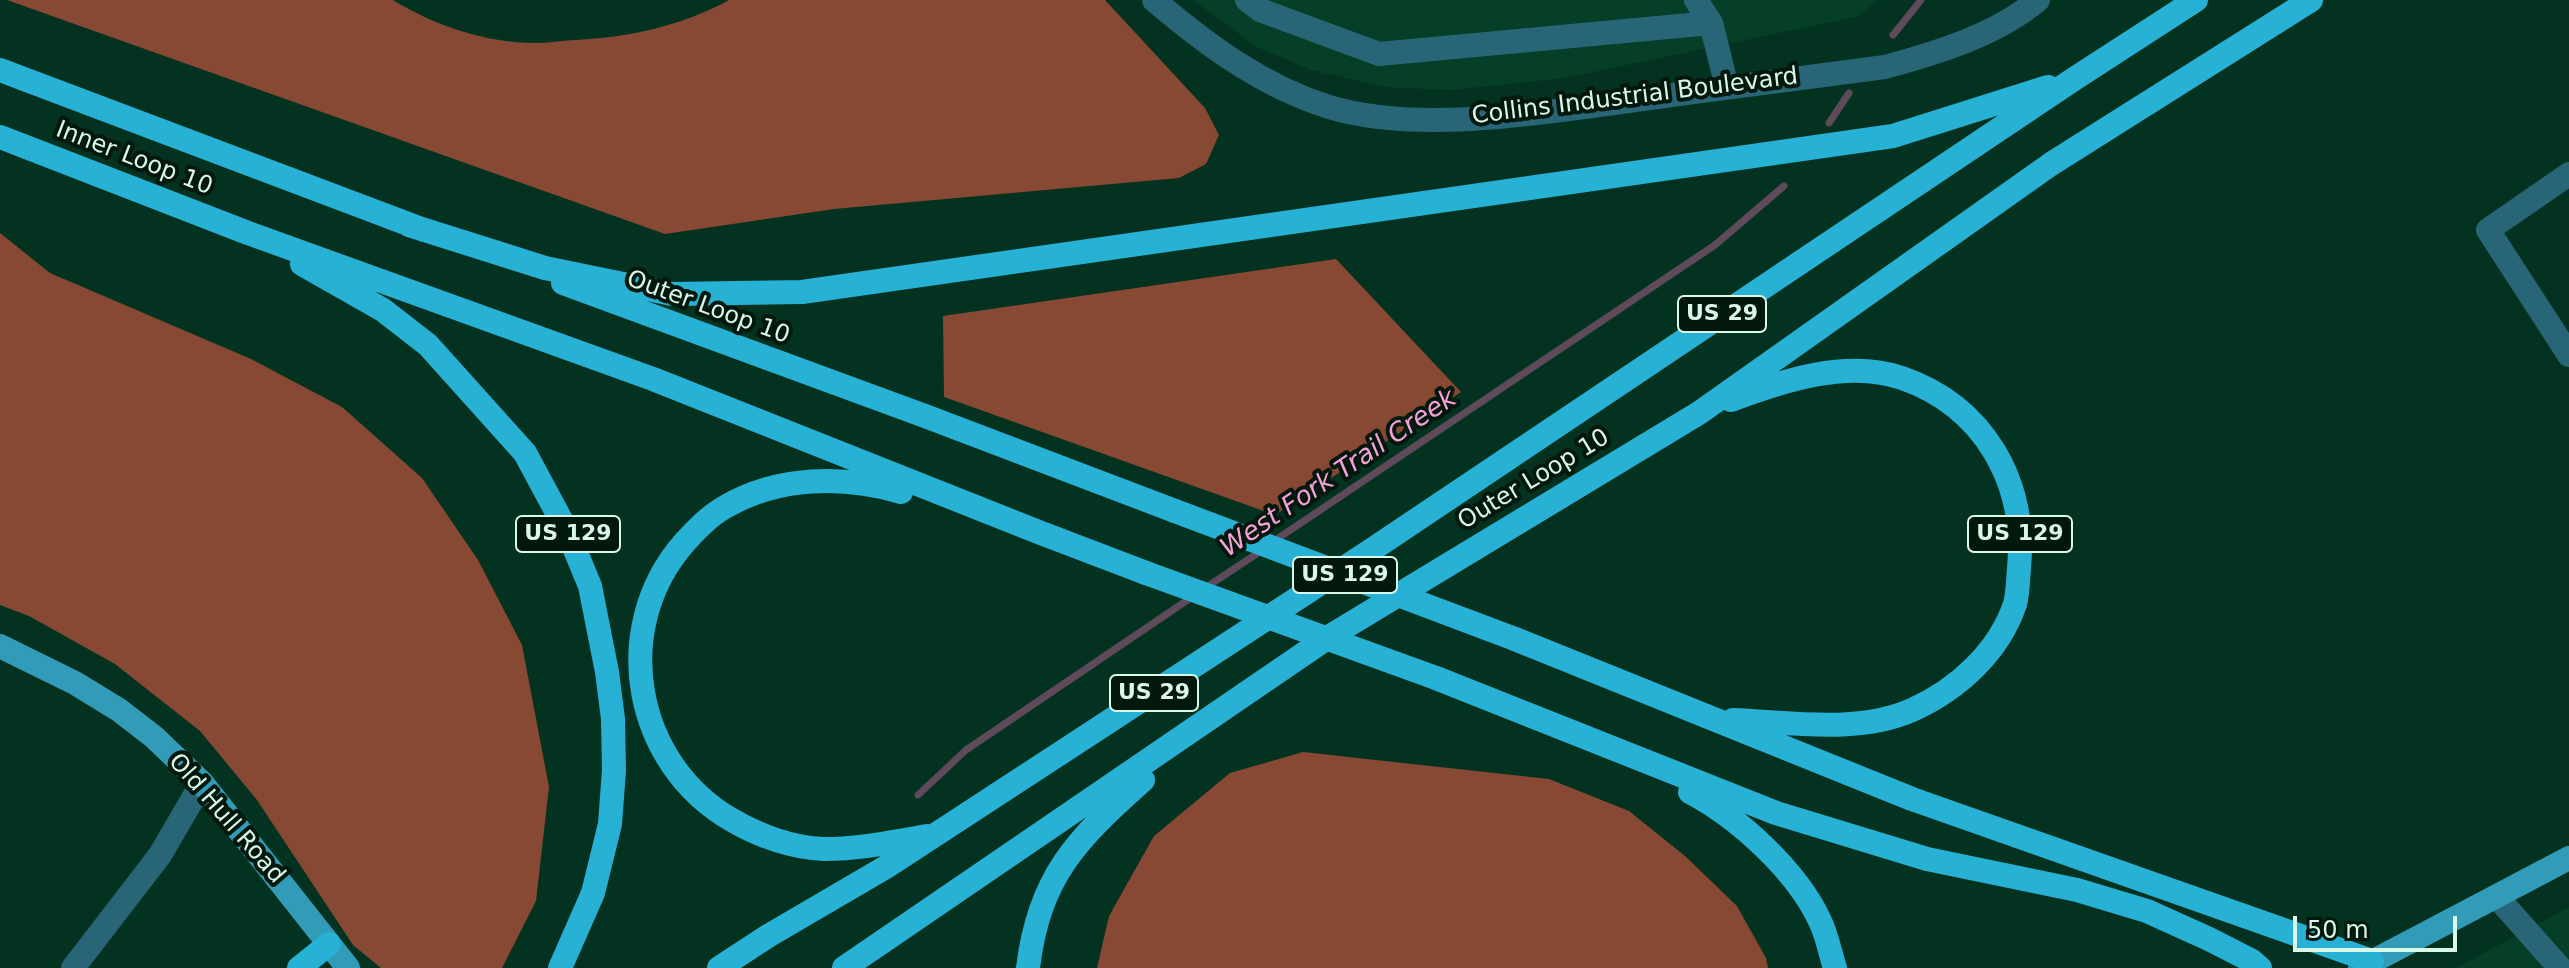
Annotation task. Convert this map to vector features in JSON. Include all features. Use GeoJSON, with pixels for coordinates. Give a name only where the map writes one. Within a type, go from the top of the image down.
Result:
{"type":"FeatureCollection","features":[{"type":"Feature","properties":{"kind":"highway","name":"US 29"},"geometry":{"type":"LineString","coordinates":[[719,968],[937,835],[1370,551],[2196,0]]}},
{"type":"Feature","properties":{"kind":"highway","name":"US 29"},"geometry":{"type":"LineString","coordinates":[[1699,413],[2051,164],[2311,0]]}},
{"type":"Feature","properties":{"kind":"highway","name":"Outer Loop 10"},"geometry":{"type":"LineString","coordinates":[[0,70],[680,328],[925,416],[1718,719]]}},
{"type":"Feature","properties":{"kind":"highway"},"geometry":{"type":"LineString","coordinates":[[409,225],[545,268],[672,294],[802,292],[1893,136],[2074,79]]}},
{"type":"Feature","properties":{"kind":"highway","name":"Inner Loop 10"},"geometry":{"type":"LineString","coordinates":[[0,137],[248,233]]}},
{"type":"Feature","properties":{"kind":"highway"},"geometry":{"type":"LineString","coordinates":[[248,233],[653,379],[1041,533],[1436,678],[1776,813],[1927,859],[2077,890],[2147,911],[2209,939],[2260,968]]}},
{"type":"Feature","properties":{"kind":"highway","name":"US 129"},"geometry":{"type":"LineString","coordinates":[[248,233],[383,310],[428,345],[525,453],[568,533],[590,586],[607,672],[613,719],[614,770],[610,824],[593,893],[560,968]]}},
{"type":"Feature","properties":{"kind":"highway","name":"US 129"},"geometry":{"type":"LineString","coordinates":[[1699,413],[1774,384],[1825,374],[1861,372],[1901,377],[1943,398],[1981,430],[2003,468],[2018,507],[2021,545],[2015,603],[1998,639],[1962,682],[1911,711],[1859,724],[1718,719]]}},
{"type":"Feature","properties":{"kind":"highway","name":"Outer Loop 10"},"geometry":{"type":"LineString","coordinates":[[844,968],[1327,638],[1699,413]]}},
{"type":"Feature","properties":{"kind":"highway"},"geometry":{"type":"LineString","coordinates":[[937,835],[823,849],[775,839],[745,828],[718,812],[681,779],[663,753],[653,730],[645,706],[641,677],[642,639],[648,608],[660,578],[675,554],[699,526],[725,507],[756,493],[796,482],[835,481],[876,485],[1041,533]]}},
{"type":"Feature","properties":{"kind":"highway"},"geometry":{"type":"LineString","coordinates":[[1028,968],[1038,915],[1053,878],[1074,846],[1210,719]]}},
{"type":"Feature","properties":{"kind":"highway"},"geometry":{"type":"LineString","coordinates":[[1718,719],[1912,799],[2366,965]]}},
{"type":"Feature","properties":{"kind":"highway"},"geometry":{"type":"LineString","coordinates":[[1592,741],[1709,802],[1758,843],[1807,897],[1821,923],[1835,968]]}},
{"type":"Feature","properties":{"kind":"highway"},"geometry":{"type":"LineString","coordinates":[[2209,939],[2232,968]]}},
{"type":"Feature","properties":{"kind":"highway"},"geometry":{"type":"LineString","coordinates":[[299,968],[329,944]]}},
{"type":"Feature","properties":{"kind":"main road","name":"Old Hull Road"},"geometry":{"type":"LineString","coordinates":[[0,646],[75,683],[119,710],[154,737],[202,783],[348,968]]}},
{"type":"Feature","properties":{"kind":"main road"},"geometry":{"type":"LineString","coordinates":[[2366,965],[2569,858]]}},
{"type":"Feature","properties":{"kind":"street","name":"Collins Industrial Boulevard"},"geometry":{"type":"LineString","coordinates":[[1154,0],[1189,30],[1271,85],[1333,108],[1409,119],[1562,110],[1852,72],[1917,59],[1978,35],[2038,0]]}},
{"type":"Feature","properties":{"kind":"street"},"geometry":{"type":"LineString","coordinates":[[1247,0],[1260,10],[1379,54],[1711,23]]}},
{"type":"Feature","properties":{"kind":"street"},"geometry":{"type":"LineString","coordinates":[[1696,0],[1711,23],[1727,87]]}},
{"type":"Feature","properties":{"kind":"street"},"geometry":{"type":"LineString","coordinates":[[2569,174],[2488,230],[2569,355]]}},
{"type":"Feature","properties":{"kind":"street"},"geometry":{"type":"LineString","coordinates":[[73,968],[160,855],[202,783]]}},
{"type":"Feature","properties":{"kind":"street"},"geometry":{"type":"LineString","coordinates":[[2497,897],[2560,968]]}},
{"type":"Feature","properties":{"kind":"shaded area"},"geometry":{"type":"Polygon","coordinates":[[[7,0],[393,0],[426,18],[463,32],[520,43],[539,43],[655,29],[693,17],[729,0],[1105,0],[1205,108],[1219,135],[1206,164],[1179,178],[834,209],[665,234],[7,0]]]}},
{"type":"Feature","properties":{"kind":"shaded area"},"geometry":{"type":"Polygon","coordinates":[[[1193,0],[1878,0],[1859,16],[1565,78],[1450,90],[1383,87],[1308,69],[1257,47],[1193,0]]]}},
{"type":"Feature","properties":{"kind":"shaded area"},"geometry":{"type":"Polygon","coordinates":[[[0,233],[50,273],[251,359],[342,407],[422,478],[478,560],[522,645],[549,787],[536,901],[502,968],[381,968],[353,945],[257,800],[200,731],[115,664],[29,616],[0,605],[0,233]]]}},
{"type":"Feature","properties":{"kind":"shaded area"},"geometry":{"type":"Polygon","coordinates":[[[1336,259],[1461,392],[1275,515],[944,397],[943,316],[1336,259]]]}},
{"type":"Feature","properties":{"kind":"shaded area"},"geometry":{"type":"Polygon","coordinates":[[[1303,752],[1549,779],[1629,811],[1685,856],[1737,906],[1766,958],[1768,968],[1097,968],[1109,916],[1154,836],[1230,773],[1303,752]]]}},
{"type":"Feature","properties":{"kind":"shaded area"},"geometry":{"type":"Polygon","coordinates":[[[2569,907],[2569,968],[2456,968],[2569,907]]]}},
{"type":"Feature","properties":{"kind":"waterway","name":"West Fork Trail Creek"},"geometry":{"type":"LineString","coordinates":[[1893,35],[1921,0]]}},
{"type":"Feature","properties":{"kind":"waterway","name":"West Fork Trail Creek"},"geometry":{"type":"LineString","coordinates":[[1829,123],[1849,93]]}},
{"type":"Feature","properties":{"kind":"waterway","name":"West Fork Trail Creek"},"geometry":{"type":"LineString","coordinates":[[1274,541],[1715,245],[1784,186]]}},
{"type":"Feature","properties":{"kind":"waterway","name":"West Fork Trail Creek"},"geometry":{"type":"LineString","coordinates":[[1205,588],[1261,551]]}},
{"type":"Feature","properties":{"kind":"waterway","name":"West Fork Trail Creek"},"geometry":{"type":"LineString","coordinates":[[918,795],[966,750],[1195,595]]}}]}
